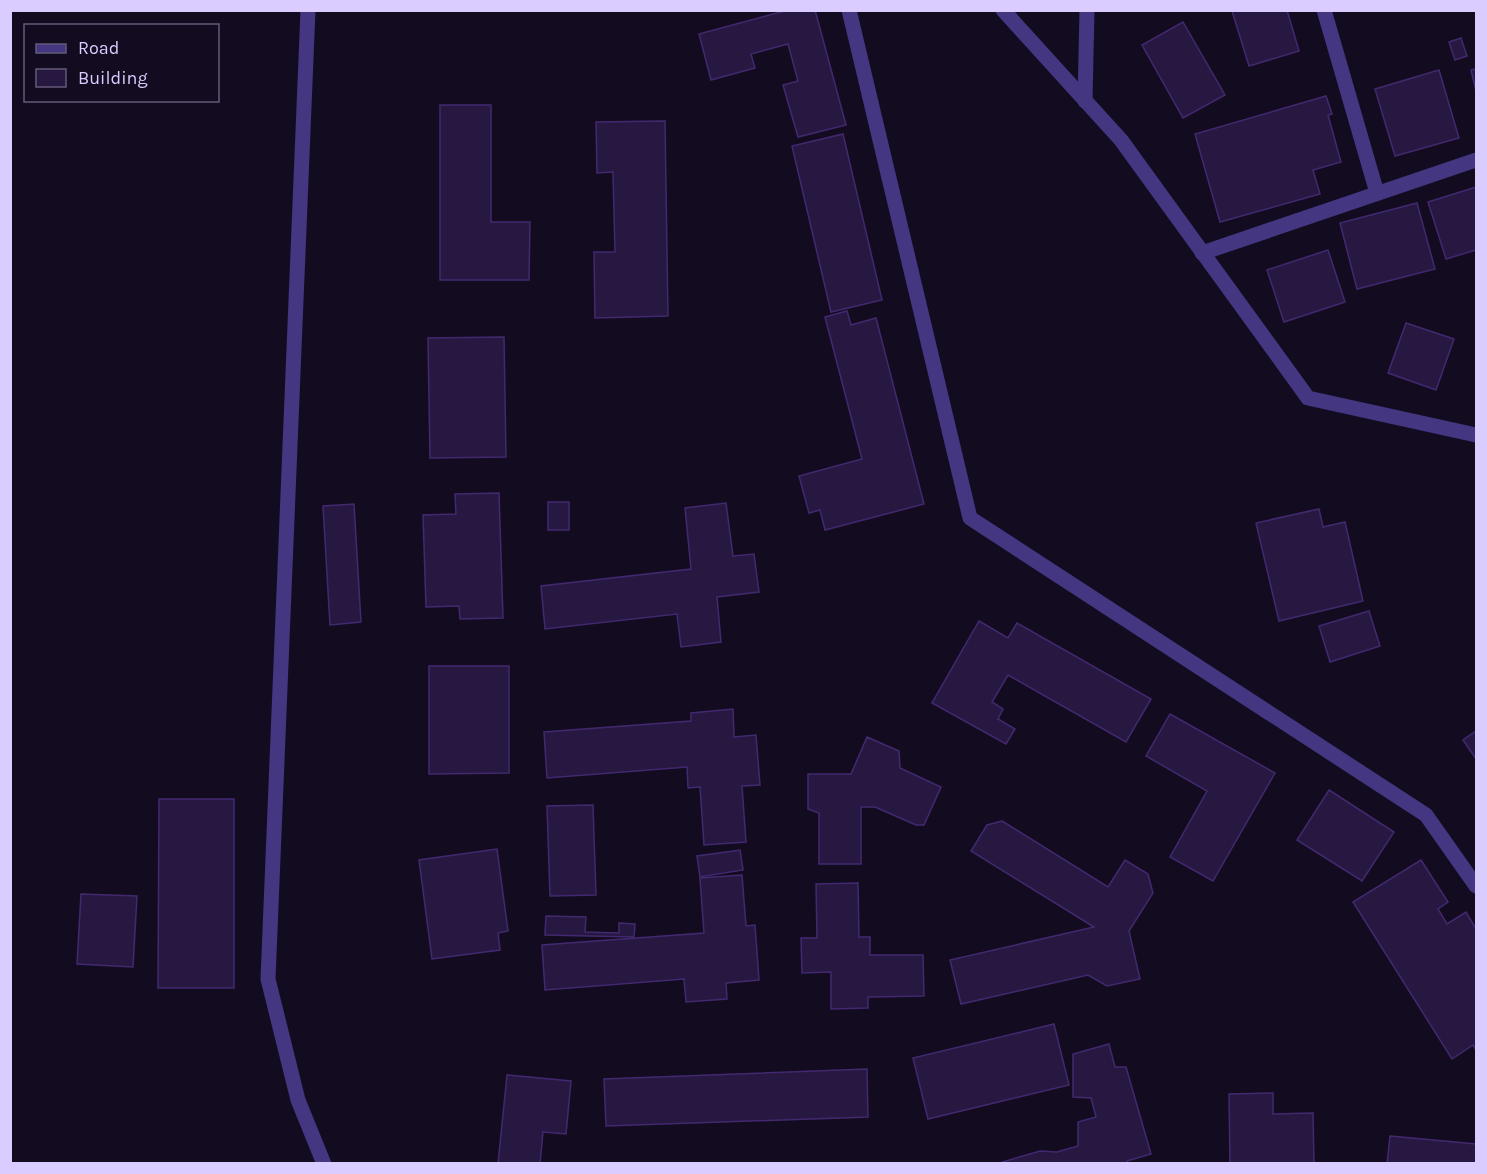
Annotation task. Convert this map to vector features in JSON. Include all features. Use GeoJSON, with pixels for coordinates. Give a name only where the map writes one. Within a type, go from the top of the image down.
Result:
{"type":"FeatureCollection","features":[{"type":"Feature","properties":{"kind":"street"},"geometry":{"type":"LineString","coordinates":[[308,10],[268,979],[298,1100],[324,1164]]}},
{"type":"Feature","properties":{"kind":"street"},"geometry":{"type":"LineString","coordinates":[[849,10],[970,518],[1426,815],[1476,886]]}},
{"type":"Feature","properties":{"kind":"street"},"geometry":{"type":"LineString","coordinates":[[1003,10],[1121,140],[1308,398],[1476,435]]}},
{"type":"Feature","properties":{"kind":"street"},"geometry":{"type":"LineString","coordinates":[[1085,101],[1087,10]]}},
{"type":"Feature","properties":{"kind":"street"},"geometry":{"type":"LineString","coordinates":[[1324,10],[1377,193]]}},
{"type":"Feature","properties":{"kind":"street"},"geometry":{"type":"LineString","coordinates":[[1202,253],[1476,160]]}},
{"type":"Feature","properties":{"kind":"building"},"geometry":{"type":"Polygon","coordinates":[[[788,10],[815,10],[846,125],[798,137],[783,85],[798,81],[788,44],[751,54],[755,68],[711,80],[699,34],[788,10]]]}},
{"type":"Feature","properties":{"kind":"building"},"geometry":{"type":"Polygon","coordinates":[[[1287,10],[1299,51],[1249,66],[1232,11],[1287,10]]]}},
{"type":"Feature","properties":{"kind":"building"},"geometry":{"type":"Polygon","coordinates":[[[1183,22],[1225,95],[1183,118],[1142,45],[1183,22]]]}},
{"type":"Feature","properties":{"kind":"building"},"geometry":{"type":"Polygon","coordinates":[[[1461,38],[1467,56],[1455,60],[1449,42],[1461,38]]]}},
{"type":"Feature","properties":{"kind":"building"},"geometry":{"type":"Polygon","coordinates":[[[1476,69],[1476,91],[1471,70],[1476,69]]]}},
{"type":"Feature","properties":{"kind":"building"},"geometry":{"type":"Polygon","coordinates":[[[1439,70],[1459,138],[1395,156],[1375,89],[1439,70]]]}},
{"type":"Feature","properties":{"kind":"building"},"geometry":{"type":"Polygon","coordinates":[[[1326,96],[1332,114],[1328,115],[1341,162],[1313,170],[1320,194],[1220,222],[1195,134],[1326,96]]]}},
{"type":"Feature","properties":{"kind":"building"},"geometry":{"type":"Polygon","coordinates":[[[440,105],[491,105],[491,222],[530,222],[529,280],[440,280],[440,105]]]}},
{"type":"Feature","properties":{"kind":"building"},"geometry":{"type":"Polygon","coordinates":[[[665,121],[668,316],[595,318],[594,252],[615,252],[613,172],[597,173],[596,122],[665,121]]]}},
{"type":"Feature","properties":{"kind":"building"},"geometry":{"type":"Polygon","coordinates":[[[843,134],[882,300],[831,312],[792,146],[843,134]]]}},
{"type":"Feature","properties":{"kind":"building"},"geometry":{"type":"Polygon","coordinates":[[[1476,187],[1476,250],[1446,259],[1428,202],[1476,187]]]}},
{"type":"Feature","properties":{"kind":"building"},"geometry":{"type":"Polygon","coordinates":[[[1417,203],[1435,269],[1357,289],[1340,223],[1417,203]]]}},
{"type":"Feature","properties":{"kind":"building"},"geometry":{"type":"Polygon","coordinates":[[[1328,250],[1345,302],[1284,322],[1267,270],[1328,250]]]}},
{"type":"Feature","properties":{"kind":"building"},"geometry":{"type":"Polygon","coordinates":[[[847,311],[851,325],[876,318],[924,504],[825,530],[820,510],[809,513],[799,476],[862,459],[825,317],[847,311]]]}},
{"type":"Feature","properties":{"kind":"building"},"geometry":{"type":"Polygon","coordinates":[[[1406,323],[1454,339],[1436,390],[1388,373],[1406,323]]]}},
{"type":"Feature","properties":{"kind":"building"},"geometry":{"type":"Polygon","coordinates":[[[504,337],[506,457],[430,458],[428,338],[504,337]]]}},
{"type":"Feature","properties":{"kind":"building"},"geometry":{"type":"Polygon","coordinates":[[[499,493],[503,618],[460,619],[459,606],[426,607],[423,515],[456,514],[455,494],[499,493]]]}},
{"type":"Feature","properties":{"kind":"building"},"geometry":{"type":"Polygon","coordinates":[[[548,502],[569,502],[569,530],[548,530],[548,502]]]}},
{"type":"Feature","properties":{"kind":"building"},"geometry":{"type":"Polygon","coordinates":[[[726,503],[733,556],[754,554],[759,592],[717,597],[721,642],[681,647],[677,614],[545,629],[541,586],[691,569],[685,508],[726,503]]]}},
{"type":"Feature","properties":{"kind":"building"},"geometry":{"type":"Polygon","coordinates":[[[354,504],[361,622],[330,625],[323,506],[354,504]]]}},
{"type":"Feature","properties":{"kind":"building"},"geometry":{"type":"Polygon","coordinates":[[[1319,509],[1323,527],[1345,522],[1363,601],[1279,621],[1256,523],[1319,509]]]}},
{"type":"Feature","properties":{"kind":"building"},"geometry":{"type":"Polygon","coordinates":[[[1369,611],[1380,646],[1330,662],[1319,626],[1369,611]]]}},
{"type":"Feature","properties":{"kind":"building"},"geometry":{"type":"Polygon","coordinates":[[[979,621],[1008,638],[1017,623],[1151,699],[1126,742],[1008,675],[992,702],[1003,709],[998,719],[1015,729],[1006,744],[932,703],[979,621]]]}},
{"type":"Feature","properties":{"kind":"building"},"geometry":{"type":"Polygon","coordinates":[[[429,666],[509,666],[509,773],[429,774],[429,666]]]}},
{"type":"Feature","properties":{"kind":"building"},"geometry":{"type":"Polygon","coordinates":[[[733,709],[734,737],[756,735],[760,785],[742,786],[746,842],[704,845],[700,787],[688,788],[687,767],[547,778],[544,732],[691,721],[691,713],[733,709]]]}},
{"type":"Feature","properties":{"kind":"building"},"geometry":{"type":"Polygon","coordinates":[[[1170,714],[1275,773],[1213,881],[1170,857],[1207,791],[1146,756],[1170,714]]]}},
{"type":"Feature","properties":{"kind":"building"},"geometry":{"type":"Polygon","coordinates":[[[1476,731],[1476,759],[1463,740],[1476,731]]]}},
{"type":"Feature","properties":{"kind":"building"},"geometry":{"type":"Polygon","coordinates":[[[867,737],[899,751],[900,768],[941,787],[924,825],[916,825],[875,807],[861,807],[861,864],[819,864],[819,813],[808,809],[808,774],[851,774],[867,737]]]}},
{"type":"Feature","properties":{"kind":"building"},"geometry":{"type":"Polygon","coordinates":[[[1329,790],[1394,832],[1362,881],[1297,840],[1329,790]]]}},
{"type":"Feature","properties":{"kind":"building"},"geometry":{"type":"Polygon","coordinates":[[[159,799],[234,799],[234,988],[158,988],[159,799]]]}},
{"type":"Feature","properties":{"kind":"building"},"geometry":{"type":"Polygon","coordinates":[[[593,805],[596,895],[550,896],[547,806],[593,805]]]}},
{"type":"Feature","properties":{"kind":"building"},"geometry":{"type":"Polygon","coordinates":[[[1002,821],[1108,887],[1125,860],[1148,874],[1153,893],[1129,931],[1140,979],[1107,986],[1088,975],[961,1004],[950,960],[1094,927],[971,851],[987,825],[1002,821]]]}},
{"type":"Feature","properties":{"kind":"building"},"geometry":{"type":"Polygon","coordinates":[[[497,849],[508,931],[498,933],[500,950],[432,959],[419,860],[497,849]]]}},
{"type":"Feature","properties":{"kind":"building"},"geometry":{"type":"Polygon","coordinates":[[[740,850],[743,870],[700,877],[697,856],[740,850]]]}},
{"type":"Feature","properties":{"kind":"building"},"geometry":{"type":"Polygon","coordinates":[[[1421,860],[1448,902],[1438,909],[1447,924],[1466,912],[1476,929],[1476,1050],[1473,1045],[1452,1059],[1353,902],[1421,860]]]}},
{"type":"Feature","properties":{"kind":"building"},"geometry":{"type":"Polygon","coordinates":[[[742,875],[746,926],[755,925],[759,980],[726,983],[727,999],[686,1002],[684,979],[545,990],[542,945],[704,933],[700,878],[742,875]]]}},
{"type":"Feature","properties":{"kind":"building"},"geometry":{"type":"Polygon","coordinates":[[[858,883],[859,937],[870,937],[870,955],[923,955],[924,996],[868,997],[868,1008],[831,1009],[831,972],[802,973],[801,938],[817,938],[816,884],[858,883]]]}},
{"type":"Feature","properties":{"kind":"building"},"geometry":{"type":"Polygon","coordinates":[[[81,894],[137,896],[133,967],[77,964],[81,894]]]}},
{"type":"Feature","properties":{"kind":"building"},"geometry":{"type":"Polygon","coordinates":[[[546,916],[586,917],[585,932],[619,933],[619,923],[635,924],[634,937],[545,935],[546,916]]]}},
{"type":"Feature","properties":{"kind":"building"},"geometry":{"type":"Polygon","coordinates":[[[1054,1024],[1069,1085],[928,1119],[913,1058],[1054,1024]]]}},
{"type":"Feature","properties":{"kind":"building"},"geometry":{"type":"Polygon","coordinates":[[[1109,1044],[1115,1067],[1126,1067],[1151,1154],[1127,1161],[1127,1164],[996,1164],[1040,1151],[1057,1152],[1078,1146],[1078,1122],[1096,1117],[1091,1098],[1073,1097],[1073,1054],[1109,1044]]]}},
{"type":"Feature","properties":{"kind":"building"},"geometry":{"type":"Polygon","coordinates":[[[867,1069],[868,1117],[606,1126],[604,1079],[867,1069]]]}},
{"type":"Feature","properties":{"kind":"building"},"geometry":{"type":"Polygon","coordinates":[[[507,1075],[571,1081],[566,1134],[543,1132],[540,1164],[498,1164],[507,1075]]]}},
{"type":"Feature","properties":{"kind":"building"},"geometry":{"type":"Polygon","coordinates":[[[1273,1093],[1273,1114],[1313,1113],[1314,1164],[1230,1164],[1229,1094],[1273,1093]]]}},
{"type":"Feature","properties":{"kind":"building"},"geometry":{"type":"Polygon","coordinates":[[[1390,1136],[1476,1144],[1476,1164],[1387,1164],[1390,1136]]]}}]}
